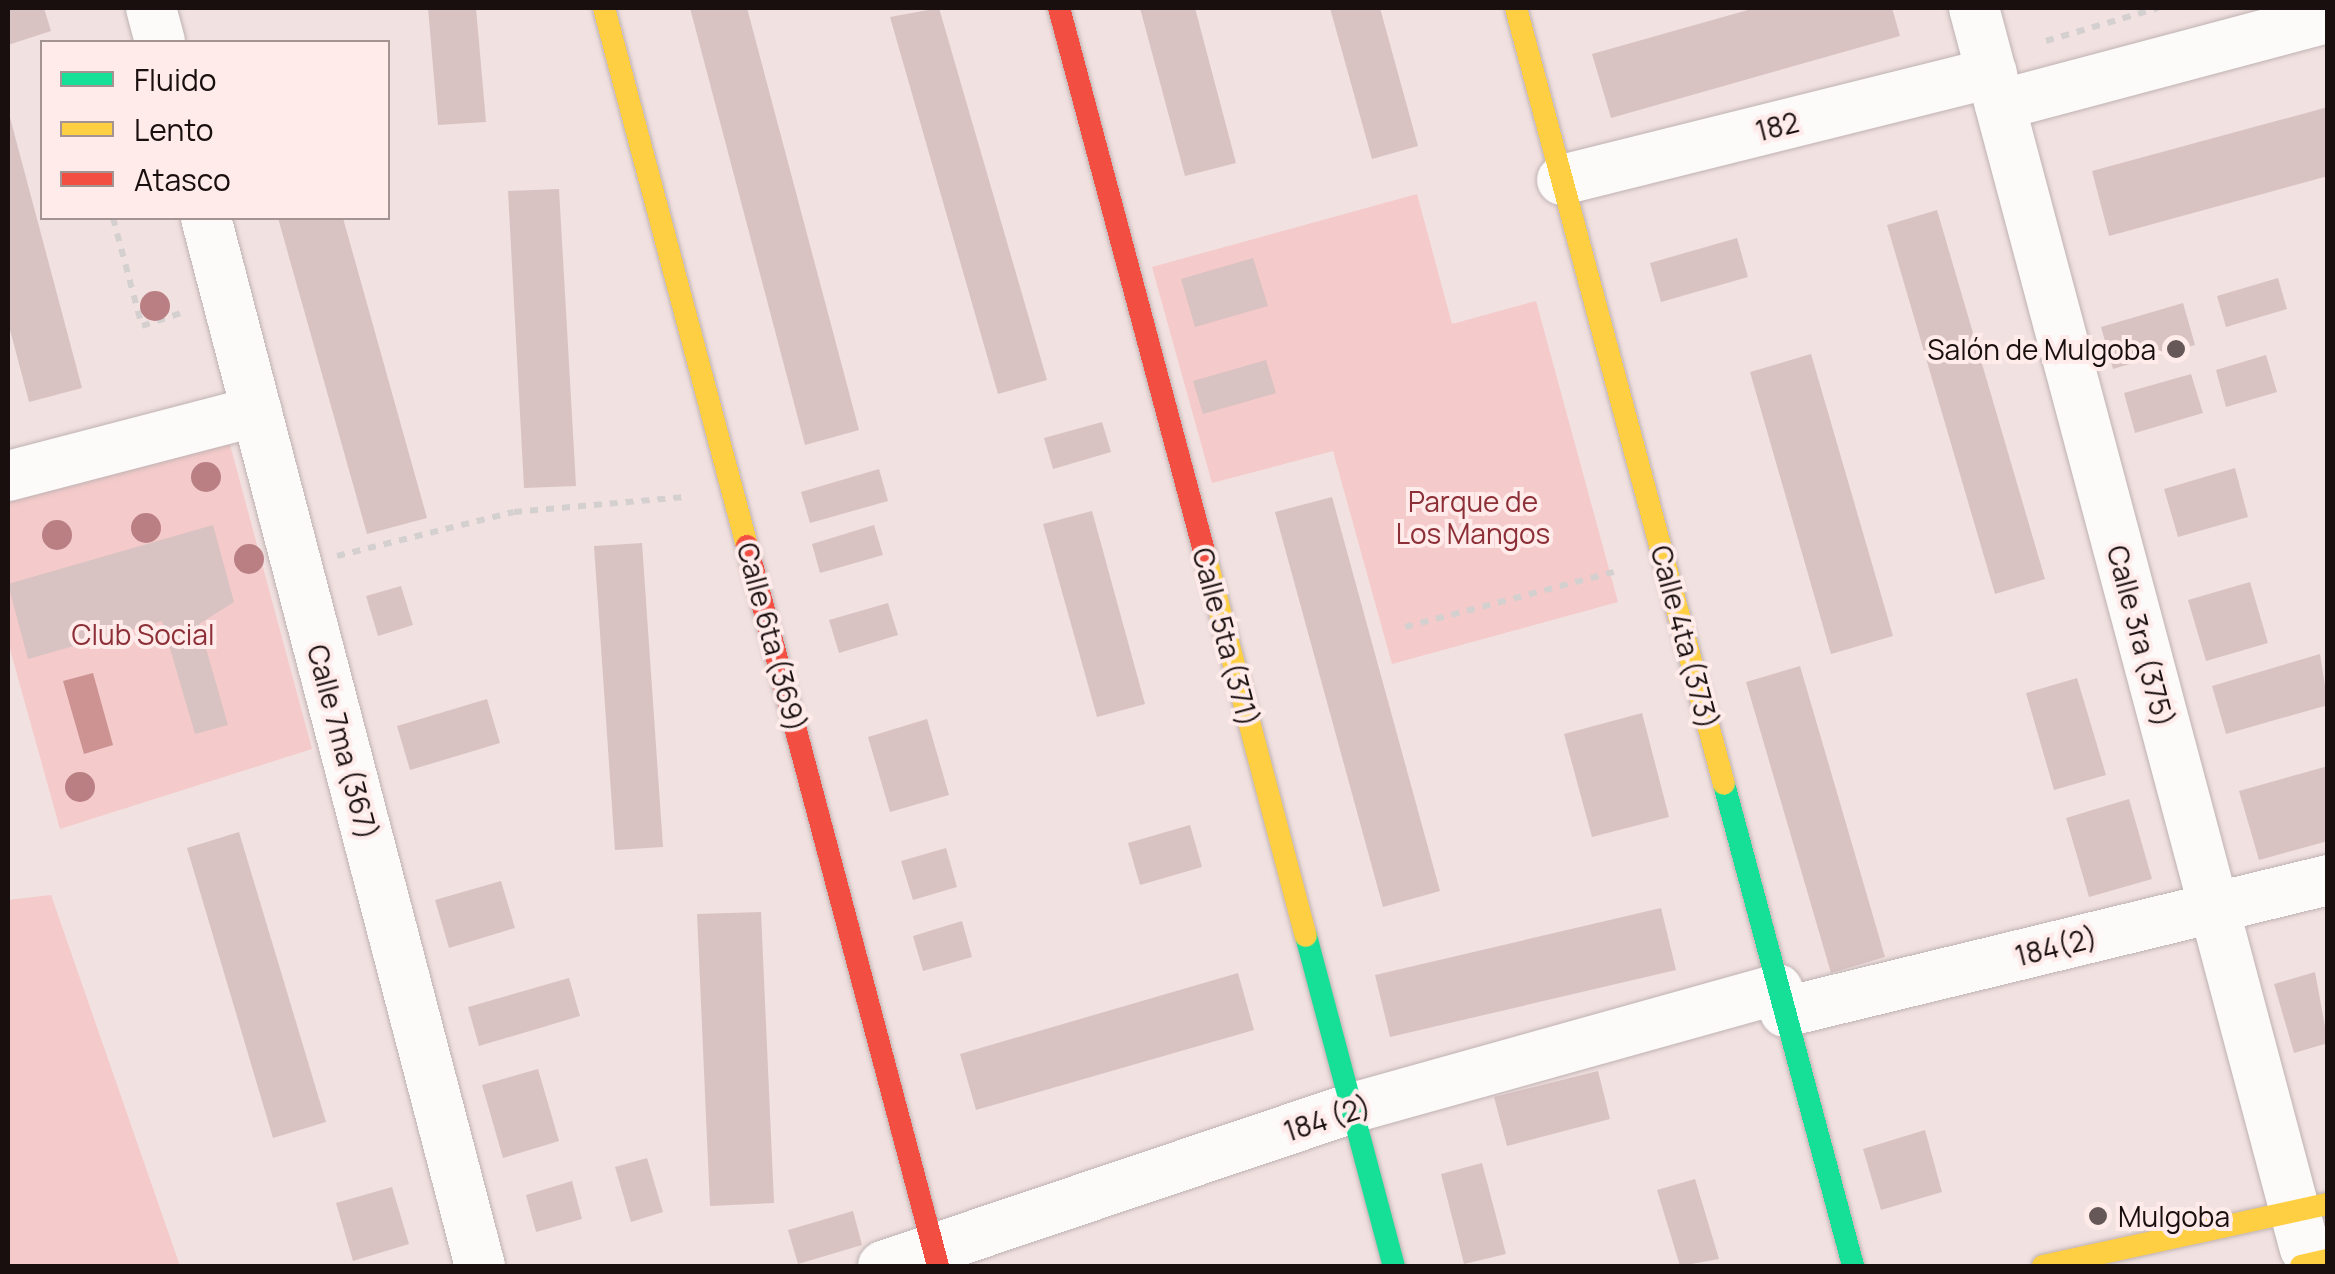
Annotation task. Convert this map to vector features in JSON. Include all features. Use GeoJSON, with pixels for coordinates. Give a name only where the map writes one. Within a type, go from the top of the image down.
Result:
{"type":"FeatureCollection","features":[{"type":"Feature","properties":{"kind":"street"},"geometry":{"type":"LineString","coordinates":[[151,8],[159,40]]}},
{"type":"Feature","properties":{"kind":"street","name":"Calle 6ta (369)"},"geometry":{"type":"LineString","coordinates":[[604,8],[936,1258]]}},
{"type":"Feature","properties":{"kind":"street","name":"Calle 5ta (371)"},"geometry":{"type":"LineString","coordinates":[[1059,8],[1394,1266]]}},
{"type":"Feature","properties":{"kind":"street","name":"Calle 4ta (373)"},"geometry":{"type":"LineString","coordinates":[[1516,8],[1853,1266]]}},
{"type":"Feature","properties":{"kind":"street","name":"Calle 3ra (375)"},"geometry":{"type":"LineString","coordinates":[[1974,8],[2214,908],[2311,1207],[2312,1264]]}},
{"type":"Feature","properties":{"kind":"street","name":"182"},"geometry":{"type":"LineString","coordinates":[[1562,180],[2328,18]]}},
{"type":"Feature","properties":{"kind":"street","name":"Calle 7ma (367)"},"geometry":{"type":"LineString","coordinates":[[207,220],[480,1266]]}},
{"type":"Feature","properties":{"kind":"street"},"geometry":{"type":"LineString","coordinates":[[8,476],[256,412]]}},
{"type":"Feature","properties":{"kind":"street","name":"184(2)"},"geometry":{"type":"LineString","coordinates":[[1781,1001],[2328,880]]}},
{"type":"Feature","properties":{"kind":"street","name":"184 (2)"},"geometry":{"type":"LineString","coordinates":[[883,1266],[936,1258],[1352,1108],[1781,1001]]}},
{"type":"Feature","properties":{"kind":"street"},"geometry":{"type":"LineString","coordinates":[[2044,1266],[2311,1207]]}},
{"type":"Feature","properties":{"kind":"path"},"geometry":{"type":"LineString","coordinates":[[2034,45],[2158,8]]}},
{"type":"Feature","properties":{"kind":"path"},"geometry":{"type":"LineString","coordinates":[[298,566],[514,512],[734,492]]}},
{"type":"Feature","properties":{"kind":"path"},"geometry":{"type":"LineString","coordinates":[[1404,627],[1664,558]]}},
{"type":"Feature","properties":{"kind":"green space","name":"Parque de Los Mangos"},"geometry":{"type":"Polygon","coordinates":[[[1417,194],[1452,324],[1536,301],[1618,602],[1392,664],[1333,451],[1212,483],[1152,267],[1417,194]]]}},
{"type":"Feature","properties":{"kind":"green space","name":"Club Social"},"geometry":{"type":"Polygon","coordinates":[[[229,441],[312,749],[60,829],[8,642],[8,501],[229,441]]]}},
{"type":"Feature","properties":{"kind":"green space"},"geometry":{"type":"Polygon","coordinates":[[[51,895],[180,1266],[8,1266],[8,900],[51,895]]]}},
{"type":"Feature","properties":{"kind":"shaded area"},"geometry":{"type":"Polygon","coordinates":[[[93,673],[113,745],[84,754],[63,681],[93,673]]]}},
{"type":"Feature","properties":{"kind":"building"},"geometry":{"type":"Polygon","coordinates":[[[8,8],[44,8],[51,31],[8,45],[8,8]]]}},
{"type":"Feature","properties":{"kind":"building"},"geometry":{"type":"Polygon","coordinates":[[[428,8],[476,8],[486,122],[438,125],[428,8]]]}},
{"type":"Feature","properties":{"kind":"building"},"geometry":{"type":"Polygon","coordinates":[[[690,8],[747,8],[859,430],[805,445],[690,8]]]}},
{"type":"Feature","properties":{"kind":"building"},"geometry":{"type":"Polygon","coordinates":[[[939,8],[1047,380],[998,394],[890,17],[939,8]]]}},
{"type":"Feature","properties":{"kind":"building"},"geometry":{"type":"Polygon","coordinates":[[[1140,8],[1195,8],[1236,163],[1185,176],[1140,8]]]}},
{"type":"Feature","properties":{"kind":"building"},"geometry":{"type":"Polygon","coordinates":[[[1330,8],[1380,8],[1418,146],[1372,159],[1330,8]]]}},
{"type":"Feature","properties":{"kind":"building"},"geometry":{"type":"Polygon","coordinates":[[[1755,8],[1892,8],[1900,36],[1611,118],[1592,54],[1755,8]]]}},
{"type":"Feature","properties":{"kind":"building"},"geometry":{"type":"Polygon","coordinates":[[[2328,107],[2328,176],[2109,236],[2092,171],[2328,107]]]}},
{"type":"Feature","properties":{"kind":"building"},"geometry":{"type":"Polygon","coordinates":[[[8,110],[82,388],[29,402],[8,322],[8,110]]]}},
{"type":"Feature","properties":{"kind":"building"},"geometry":{"type":"Polygon","coordinates":[[[559,189],[576,486],[524,488],[508,191],[559,189]]]}},
{"type":"Feature","properties":{"kind":"building"},"geometry":{"type":"Polygon","coordinates":[[[1937,210],[2045,579],[1995,594],[1887,225],[1937,210]]]}},
{"type":"Feature","properties":{"kind":"building"},"geometry":{"type":"Polygon","coordinates":[[[279,220],[344,220],[427,518],[367,534],[279,220]]]}},
{"type":"Feature","properties":{"kind":"building"},"geometry":{"type":"Polygon","coordinates":[[[1737,238],[1748,277],[1661,302],[1650,263],[1737,238]]]}},
{"type":"Feature","properties":{"kind":"building"},"geometry":{"type":"Polygon","coordinates":[[[1253,258],[1268,306],[1195,327],[1181,279],[1253,258]]]}},
{"type":"Feature","properties":{"kind":"building"},"geometry":{"type":"Polygon","coordinates":[[[2278,278],[2287,309],[2226,327],[2217,296],[2278,278]]]}},
{"type":"Feature","properties":{"kind":"building"},"geometry":{"type":"Polygon","coordinates":[[[2183,303],[2195,345],[2113,369],[2101,327],[2183,303]]]}},
{"type":"Feature","properties":{"kind":"building"},"geometry":{"type":"Polygon","coordinates":[[[1811,354],[1893,636],[1831,654],[1750,372],[1811,354]]]}},
{"type":"Feature","properties":{"kind":"building"},"geometry":{"type":"Polygon","coordinates":[[[2266,355],[2277,392],[2226,407],[2216,370],[2266,355]]]}},
{"type":"Feature","properties":{"kind":"building"},"geometry":{"type":"Polygon","coordinates":[[[1266,360],[1276,393],[1203,414],[1193,381],[1266,360]]]}},
{"type":"Feature","properties":{"kind":"building"},"geometry":{"type":"Polygon","coordinates":[[[2191,374],[2203,413],[2135,433],[2124,393],[2191,374]]]}},
{"type":"Feature","properties":{"kind":"building"},"geometry":{"type":"Polygon","coordinates":[[[1102,422],[1111,452],[1053,469],[1044,438],[1102,422]]]}},
{"type":"Feature","properties":{"kind":"building"},"geometry":{"type":"Polygon","coordinates":[[[2235,468],[2248,517],[2178,537],[2164,489],[2235,468]]]}},
{"type":"Feature","properties":{"kind":"building"},"geometry":{"type":"Polygon","coordinates":[[[879,469],[888,501],[810,523],[801,492],[879,469]]]}},
{"type":"Feature","properties":{"kind":"building"},"geometry":{"type":"Polygon","coordinates":[[[1332,497],[1440,891],[1383,907],[1275,512],[1332,497]]]}},
{"type":"Feature","properties":{"kind":"building"},"geometry":{"type":"Polygon","coordinates":[[[1092,511],[1145,704],[1097,717],[1043,524],[1092,511]]]}},
{"type":"Feature","properties":{"kind":"building"},"geometry":{"type":"Polygon","coordinates":[[[213,525],[234,602],[199,624],[228,725],[195,734],[162,621],[28,659],[8,584],[213,525]]]}},
{"type":"Feature","properties":{"kind":"building"},"geometry":{"type":"Polygon","coordinates":[[[874,525],[883,555],[820,573],[812,544],[874,525]]]}},
{"type":"Feature","properties":{"kind":"building"},"geometry":{"type":"Polygon","coordinates":[[[642,543],[663,847],[615,850],[594,546],[642,543]]]}},
{"type":"Feature","properties":{"kind":"building"},"geometry":{"type":"Polygon","coordinates":[[[2250,582],[2268,643],[2206,661],[2188,600],[2250,582]]]}},
{"type":"Feature","properties":{"kind":"building"},"geometry":{"type":"Polygon","coordinates":[[[401,586],[413,625],[378,636],[366,596],[401,586]]]}},
{"type":"Feature","properties":{"kind":"building"},"geometry":{"type":"Polygon","coordinates":[[[888,603],[898,635],[839,653],[829,620],[888,603]]]}},
{"type":"Feature","properties":{"kind":"building"},"geometry":{"type":"Polygon","coordinates":[[[2320,654],[2328,705],[2226,734],[2212,686],[2320,654]]]}},
{"type":"Feature","properties":{"kind":"building"},"geometry":{"type":"Polygon","coordinates":[[[1800,666],[1885,957],[1831,973],[1746,682],[1800,666]]]}},
{"type":"Feature","properties":{"kind":"building"},"geometry":{"type":"Polygon","coordinates":[[[2077,678],[2106,775],[2054,790],[2026,693],[2077,678]]]}},
{"type":"Feature","properties":{"kind":"building"},"geometry":{"type":"Polygon","coordinates":[[[487,699],[500,743],[410,770],[397,726],[487,699]]]}},
{"type":"Feature","properties":{"kind":"building"},"geometry":{"type":"Polygon","coordinates":[[[1642,713],[1669,817],[1592,837],[1564,734],[1642,713]]]}},
{"type":"Feature","properties":{"kind":"building"},"geometry":{"type":"Polygon","coordinates":[[[927,719],[949,795],[890,812],[868,737],[927,719]]]}},
{"type":"Feature","properties":{"kind":"building"},"geometry":{"type":"Polygon","coordinates":[[[2328,766],[2328,841],[2259,860],[2239,791],[2328,766]]]}},
{"type":"Feature","properties":{"kind":"building"},"geometry":{"type":"Polygon","coordinates":[[[2129,799],[2152,879],[2089,897],[2066,818],[2129,799]]]}},
{"type":"Feature","properties":{"kind":"building"},"geometry":{"type":"Polygon","coordinates":[[[1190,825],[1202,867],[1140,885],[1128,843],[1190,825]]]}},
{"type":"Feature","properties":{"kind":"building"},"geometry":{"type":"Polygon","coordinates":[[[239,832],[326,1122],[273,1138],[187,848],[239,832]]]}},
{"type":"Feature","properties":{"kind":"building"},"geometry":{"type":"Polygon","coordinates":[[[946,848],[957,887],[913,900],[901,861],[946,848]]]}},
{"type":"Feature","properties":{"kind":"building"},"geometry":{"type":"Polygon","coordinates":[[[501,881],[515,928],[449,948],[435,900],[501,881]]]}},
{"type":"Feature","properties":{"kind":"building"},"geometry":{"type":"Polygon","coordinates":[[[1661,908],[1676,970],[1390,1037],[1375,975],[1661,908]]]}},
{"type":"Feature","properties":{"kind":"building"},"geometry":{"type":"Polygon","coordinates":[[[761,912],[774,1203],[710,1206],[697,914],[761,912]]]}},
{"type":"Feature","properties":{"kind":"building"},"geometry":{"type":"Polygon","coordinates":[[[962,921],[972,957],[923,971],[913,936],[962,921]]]}},
{"type":"Feature","properties":{"kind":"building"},"geometry":{"type":"Polygon","coordinates":[[[2315,972],[2328,1043],[2294,1053],[2274,984],[2315,972]]]}},
{"type":"Feature","properties":{"kind":"building"},"geometry":{"type":"Polygon","coordinates":[[[1238,973],[1254,1030],[976,1110],[960,1054],[1238,973]]]}},
{"type":"Feature","properties":{"kind":"building"},"geometry":{"type":"Polygon","coordinates":[[[569,978],[580,1016],[479,1046],[468,1007],[569,978]]]}},
{"type":"Feature","properties":{"kind":"building"},"geometry":{"type":"Polygon","coordinates":[[[538,1069],[559,1141],[503,1158],[482,1085],[538,1069]]]}},
{"type":"Feature","properties":{"kind":"building"},"geometry":{"type":"Polygon","coordinates":[[[1598,1071],[1610,1119],[1507,1146],[1494,1097],[1598,1071]]]}},
{"type":"Feature","properties":{"kind":"building"},"geometry":{"type":"Polygon","coordinates":[[[1925,1130],[1942,1192],[1881,1210],[1863,1149],[1925,1130]]]}},
{"type":"Feature","properties":{"kind":"building"},"geometry":{"type":"Polygon","coordinates":[[[647,1158],[663,1212],[631,1222],[615,1167],[647,1158]]]}},
{"type":"Feature","properties":{"kind":"building"},"geometry":{"type":"Polygon","coordinates":[[[1482,1163],[1506,1254],[1464,1264],[1441,1174],[1482,1163]]]}},
{"type":"Feature","properties":{"kind":"building"},"geometry":{"type":"Polygon","coordinates":[[[1695,1179],[1719,1259],[1680,1266],[1657,1190],[1695,1179]]]}},
{"type":"Feature","properties":{"kind":"building"},"geometry":{"type":"Polygon","coordinates":[[[572,1181],[582,1219],[536,1232],[526,1195],[572,1181]]]}},
{"type":"Feature","properties":{"kind":"building"},"geometry":{"type":"Polygon","coordinates":[[[392,1187],[409,1244],[353,1261],[336,1203],[392,1187]]]}},
{"type":"Feature","properties":{"kind":"building"},"geometry":{"type":"Polygon","coordinates":[[[853,1211],[862,1245],[798,1264],[788,1230],[853,1211]]]}},
{"type":"Feature","properties":{"kind":"traffic: fast"},"geometry":{"type":"LineString","coordinates":[[1724,784],[1853,1266]]}},
{"type":"Feature","properties":{"kind":"traffic: fast"},"geometry":{"type":"LineString","coordinates":[[1306,936],[1394,1266]]}},
{"type":"Feature","properties":{"kind":"traffic: slow"},"geometry":{"type":"LineString","coordinates":[[604,8],[747,546]]}},
{"type":"Feature","properties":{"kind":"traffic: slow"},"geometry":{"type":"LineString","coordinates":[[1516,8],[1724,784]]}},
{"type":"Feature","properties":{"kind":"traffic: slow"},"geometry":{"type":"LineString","coordinates":[[1204,551],[1306,936]]}},
{"type":"Feature","properties":{"kind":"traffic: slow"},"geometry":{"type":"LineString","coordinates":[[2043,1266],[2328,1204]]}},
{"type":"Feature","properties":{"kind":"traffic: slow"},"geometry":{"type":"LineString","coordinates":[[2301,1266],[2328,1260]]}},
{"type":"Feature","properties":{"kind":"traffic: jam"},"geometry":{"type":"LineString","coordinates":[[1059,8],[1204,551]]}},
{"type":"Feature","properties":{"kind":"traffic: jam"},"geometry":{"type":"LineString","coordinates":[[747,546],[938,1266]]}},
{"type":"Feature","properties":{"kind":"place","name":"Salón de Mulgoba"},"geometry":{"type":"Point","coordinates":[2176,349]}},
{"type":"Feature","properties":{"kind":"place","name":"Mulgoba"},"geometry":{"type":"Point","coordinates":[2098,1216]}}]}
